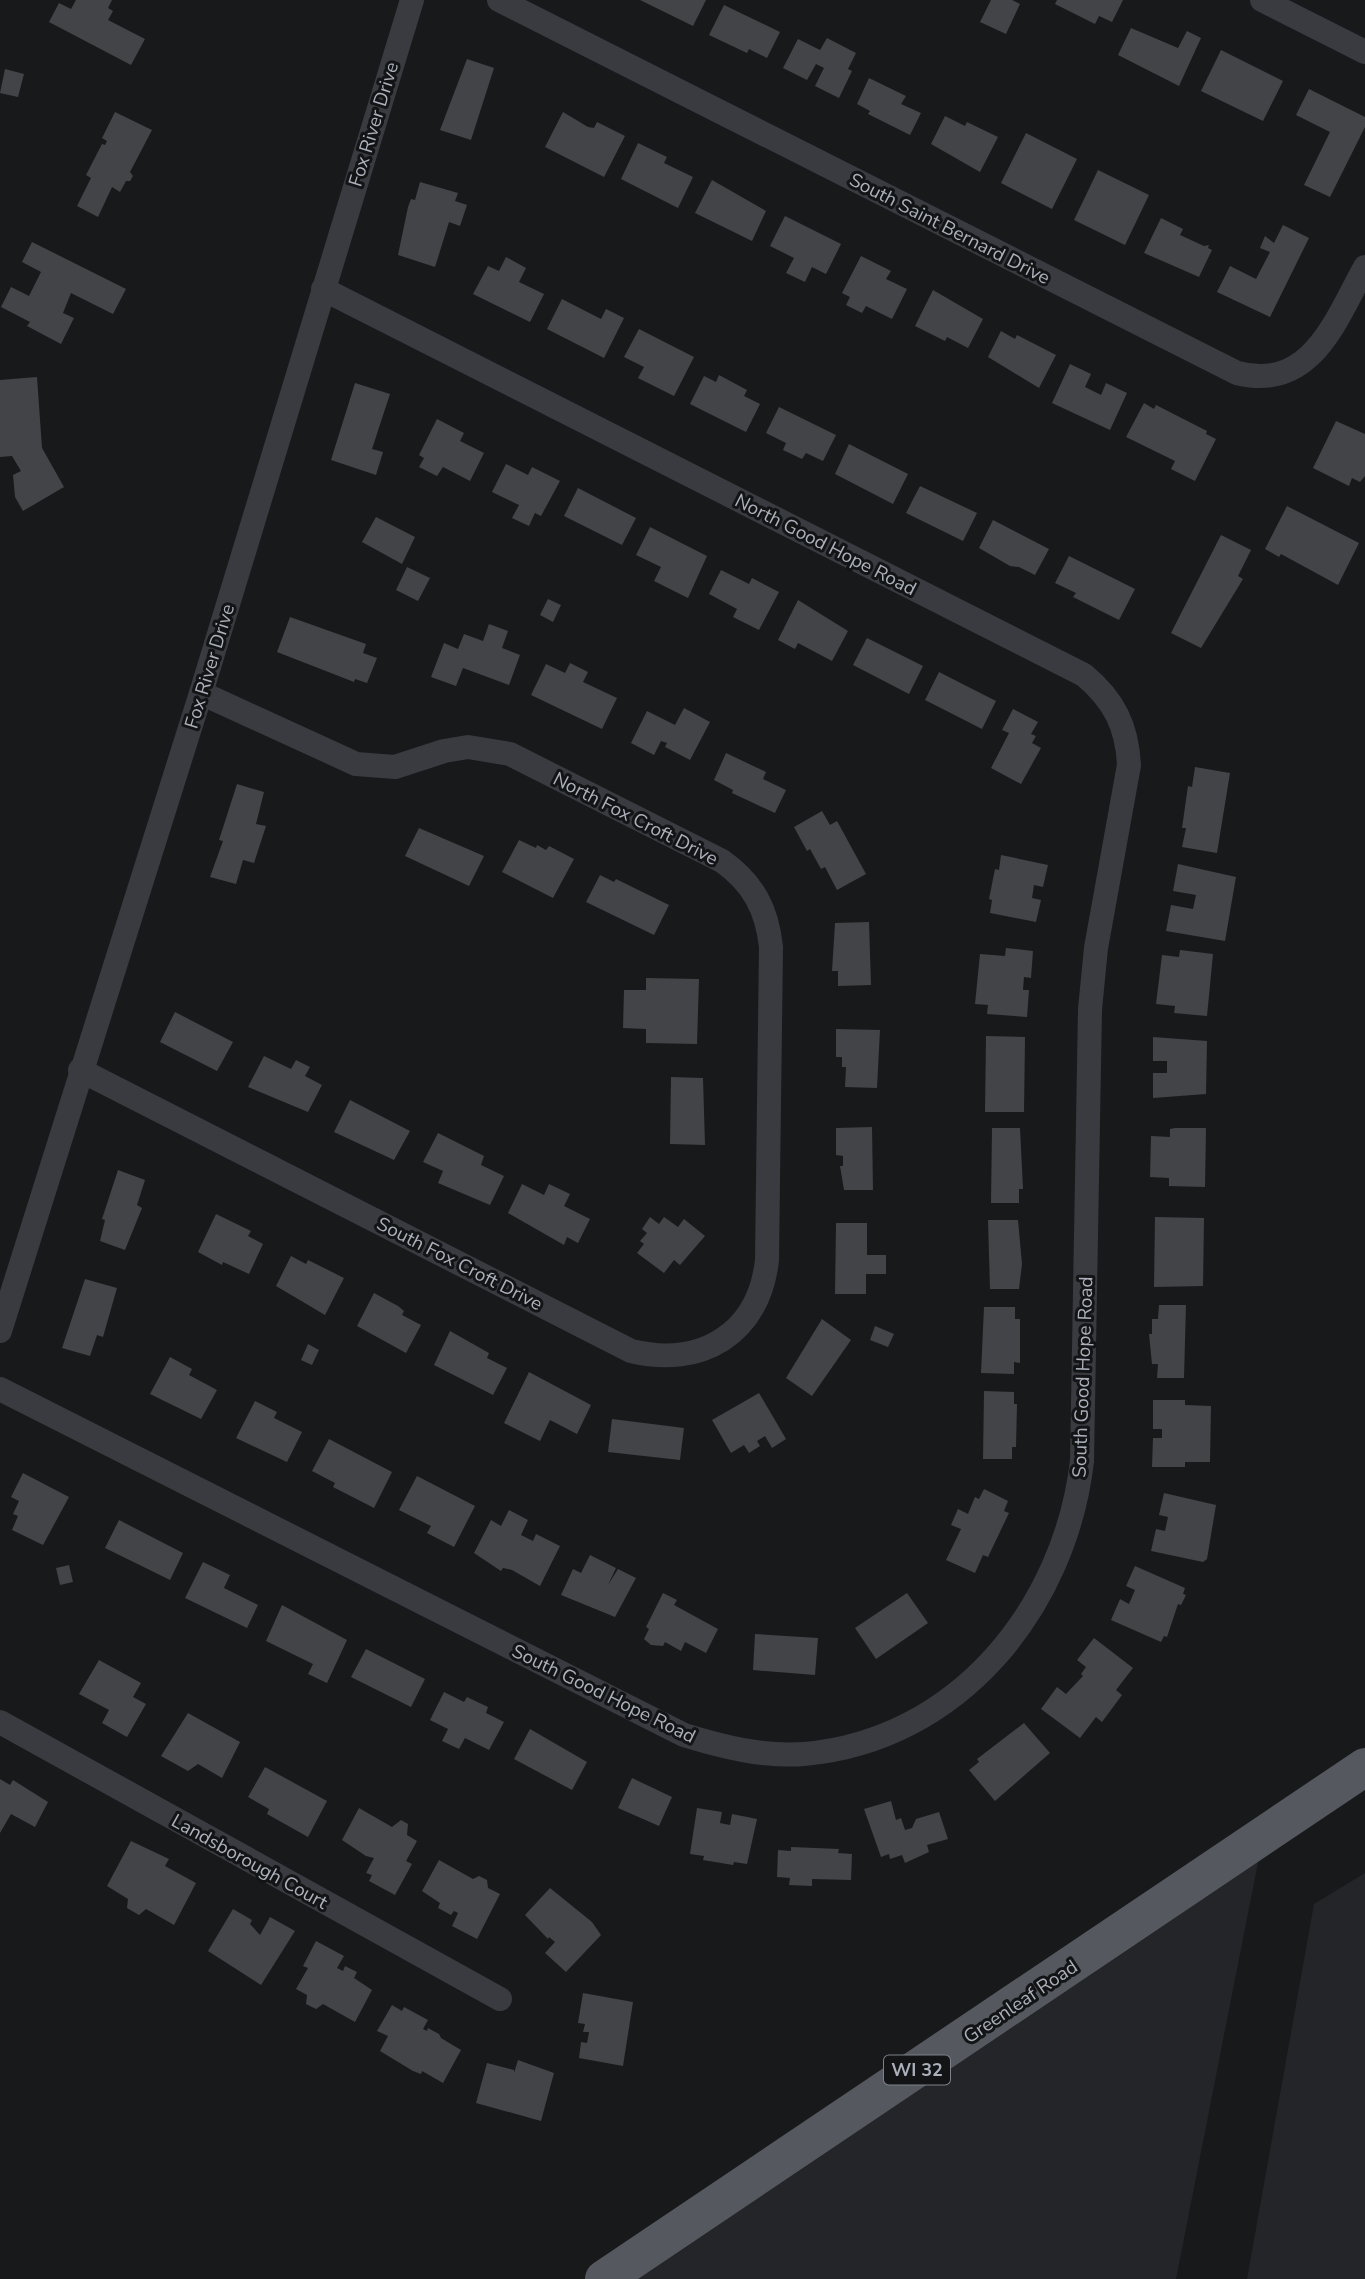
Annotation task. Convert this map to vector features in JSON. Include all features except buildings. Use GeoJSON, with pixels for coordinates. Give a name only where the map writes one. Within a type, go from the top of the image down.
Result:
{"type":"FeatureCollection","features":[{"type":"Feature","properties":{"kind":"main road","name":"Greenleaf Road"},"geometry":{"type":"LineString","coordinates":[[604,2279],[1365,1767]]}},
{"type":"Feature","properties":{"kind":"street","name":"Fox River Drive"},"geometry":{"type":"LineString","coordinates":[[0,1331],[80,1070],[201,693],[412,0]]}},
{"type":"Feature","properties":{"kind":"street","name":"South Saint Bernard Drive"},"geometry":{"type":"LineString","coordinates":[[499,0],[1237,373],[1270,376],[1306,362],[1318,350],[1365,267]]}},
{"type":"Feature","properties":{"kind":"street"},"geometry":{"type":"LineString","coordinates":[[1262,0],[1365,52]]}},
{"type":"Feature","properties":{"kind":"street","name":"North Good Hope Road"},"geometry":{"type":"LineString","coordinates":[[323,289],[1084,675],[1101,689],[1115,707],[1128,746],[1129,765],[1098,933]]}},
{"type":"Feature","properties":{"kind":"street","name":"North Fox Croft Drive"},"geometry":{"type":"LineString","coordinates":[[201,693],[356,764],[395,766],[444,751],[468,747],[510,754],[722,861],[737,872],[761,902],[769,926],[771,947],[768,1217]]}},
{"type":"Feature","properties":{"kind":"street","name":"South Good Hope Road"},"geometry":{"type":"LineString","coordinates":[[0,1389],[684,1735],[719,1746],[761,1754],[803,1754],[840,1749],[880,1737],[944,1703],[998,1656],[1026,1620],[1049,1581],[1066,1542],[1076,1506],[1082,1461],[1088,1034],[1098,933]]}},
{"type":"Feature","properties":{"kind":"street","name":"South Fox Croft Drive"},"geometry":{"type":"LineString","coordinates":[[80,1070],[631,1351],[652,1356],[679,1355],[708,1348],[729,1335],[744,1320],[754,1306],[766,1272],[768,1217]]}},
{"type":"Feature","properties":{"kind":"street","name":"Landsborough Court"},"geometry":{"type":"LineString","coordinates":[[0,1722],[500,1998]]}},
{"type":"Feature","properties":{"kind":"shaded area"},"geometry":{"type":"Polygon","coordinates":[[[1263,1837],[1176,2279],[604,2279],[1263,1837]]]}},
{"type":"Feature","properties":{"kind":"shaded area"},"geometry":{"type":"Polygon","coordinates":[[[1365,1873],[1365,2279],[1247,2279],[1314,1904],[1365,1873]]]}}]}
